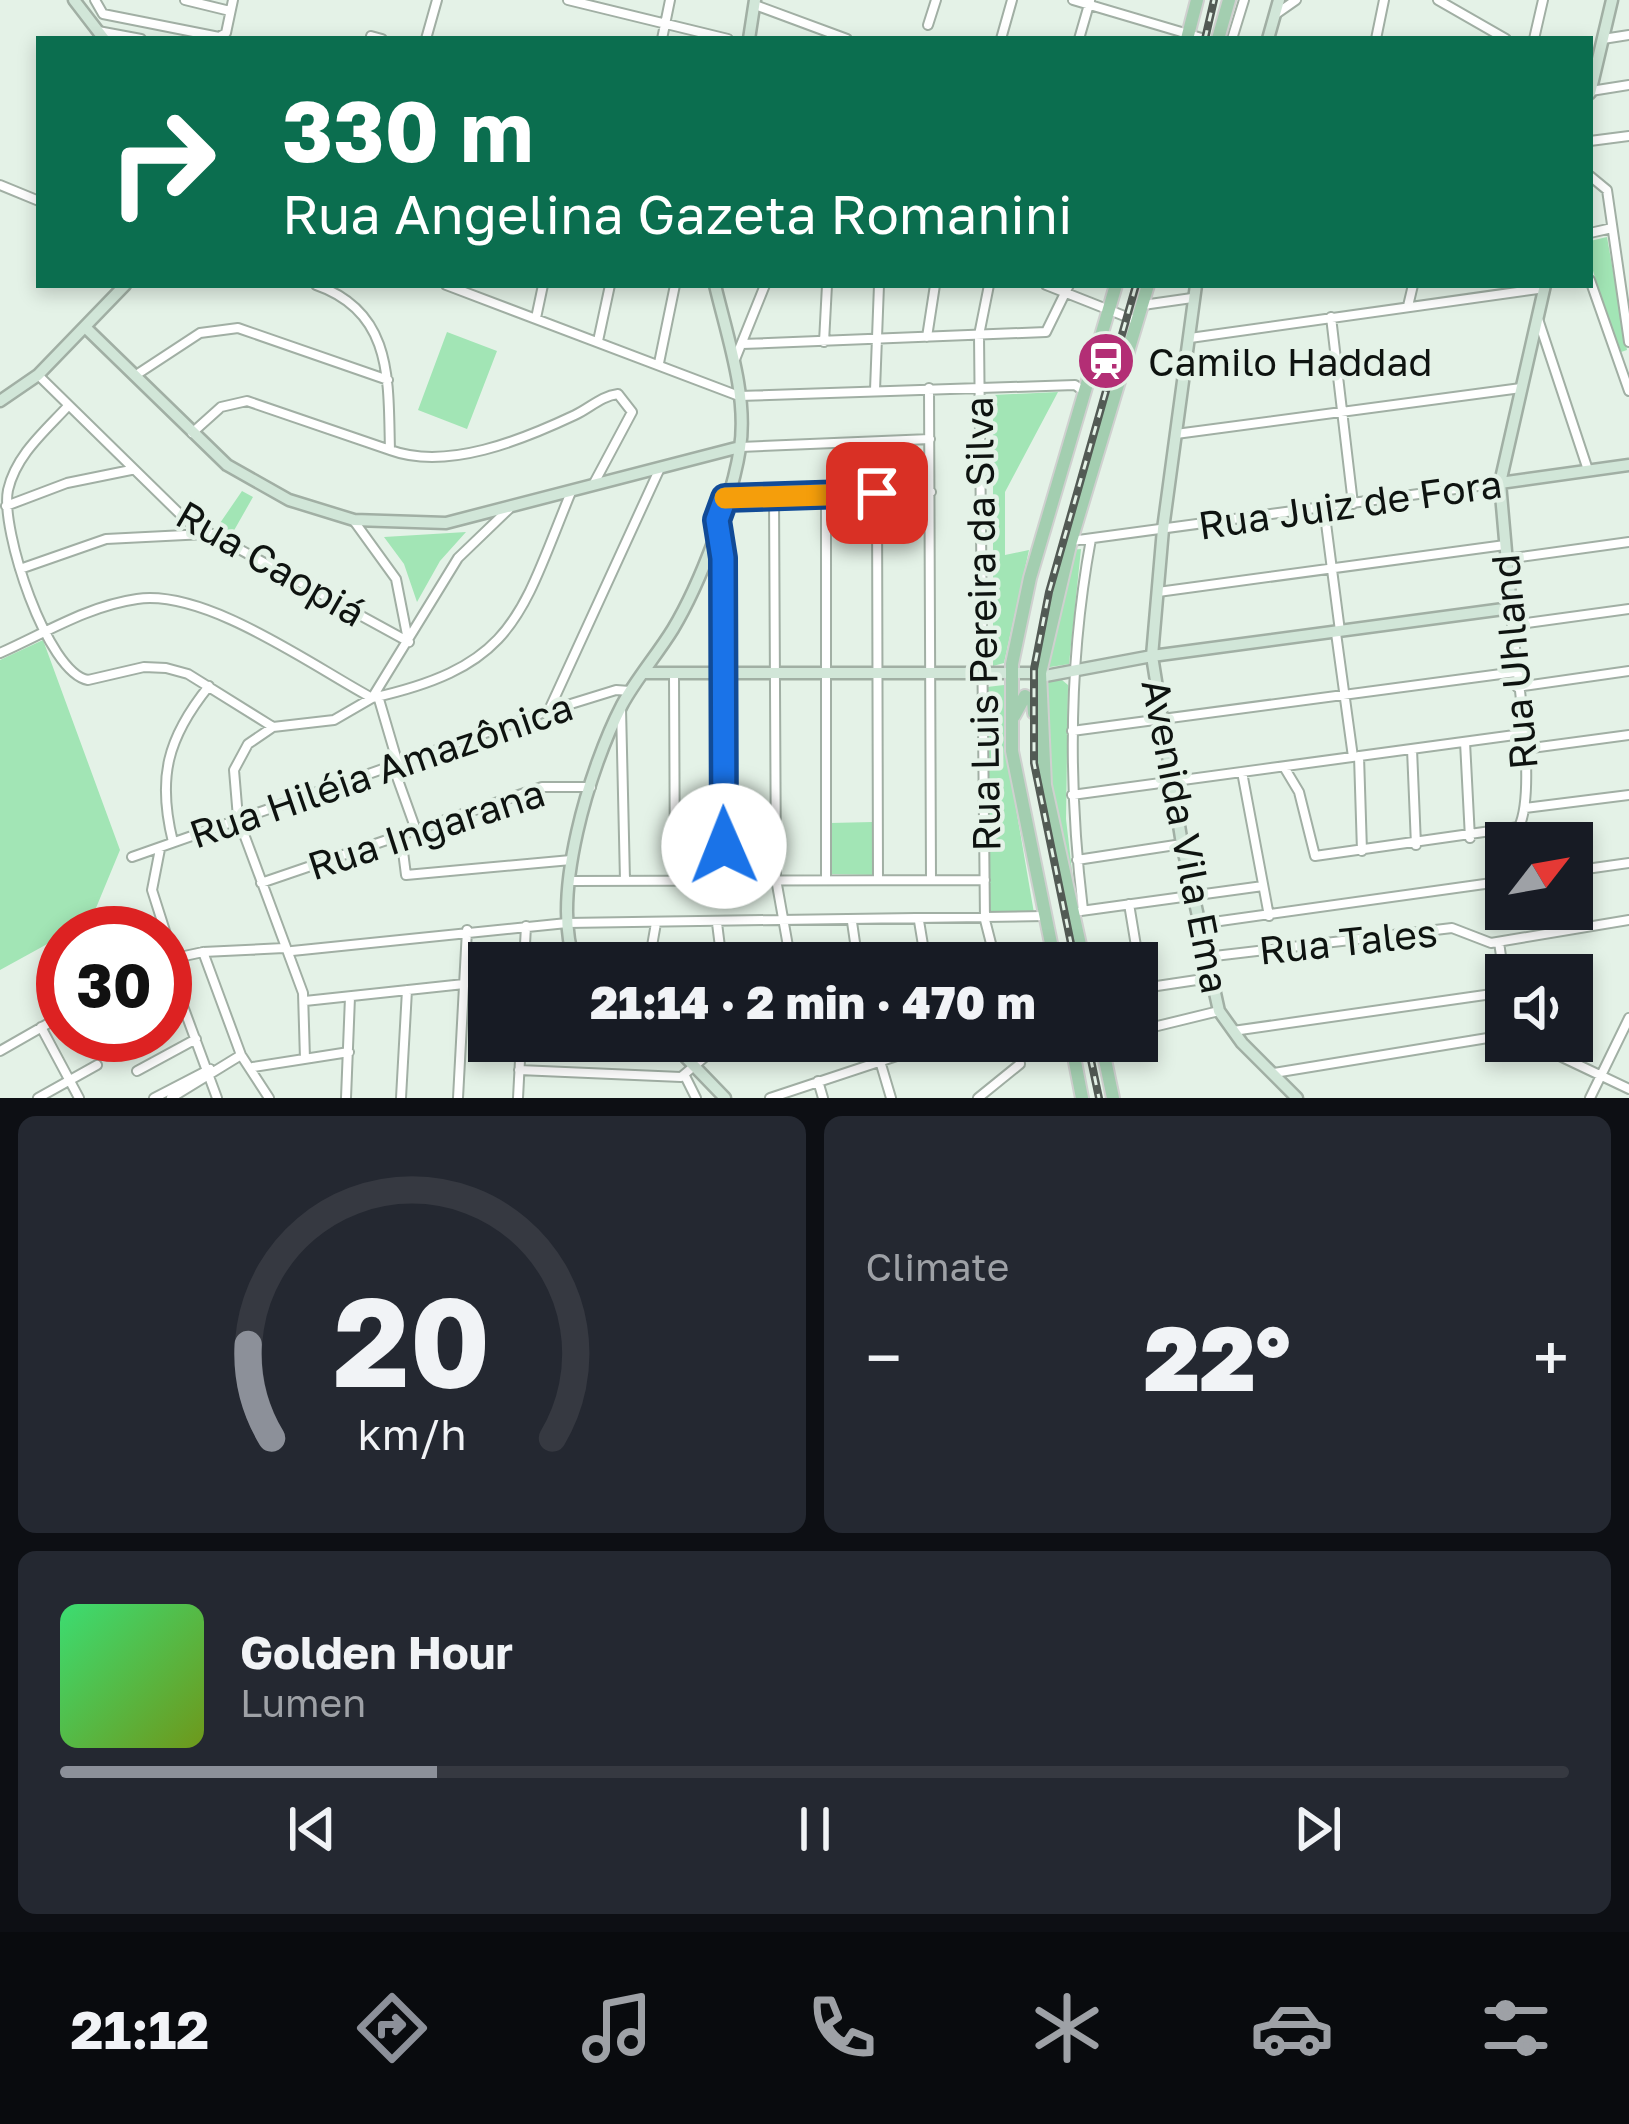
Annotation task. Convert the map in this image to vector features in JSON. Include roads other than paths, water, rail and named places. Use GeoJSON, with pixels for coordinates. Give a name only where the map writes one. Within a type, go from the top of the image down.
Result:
{"type":"FeatureCollection","features":[{"type":"Feature","properties":{"kind":"main road"},"geometry":{"type":"LineString","coordinates":[[1188,36],[1197,0]]}},
{"type":"Feature","properties":{"kind":"main road"},"geometry":{"type":"LineString","coordinates":[[1219,36],[1229,0]]}},
{"type":"Feature","properties":{"kind":"main road"},"geometry":{"type":"LineString","coordinates":[[1053,942],[1010,728],[1011,676],[1115,288]]}},
{"type":"Feature","properties":{"kind":"main road"},"geometry":{"type":"LineString","coordinates":[[1045,785],[1043,654],[1071,541],[1147,288]]}},
{"type":"Feature","properties":{"kind":"main road"},"geometry":{"type":"LineString","coordinates":[[1015,649],[1030,658],[1043,654]]}},
{"type":"Feature","properties":{"kind":"main road"},"geometry":{"type":"LineString","coordinates":[[1010,728],[1018,701],[1030,697],[1081,942]]}},
{"type":"Feature","properties":{"kind":"main road"},"geometry":{"type":"LineString","coordinates":[[1051,915],[1076,908]]}},
{"type":"Feature","properties":{"kind":"main road"},"geometry":{"type":"LineString","coordinates":[[1075,1062],[1082,1098]]}},
{"type":"Feature","properties":{"kind":"main road"},"geometry":{"type":"LineString","coordinates":[[1105,1062],[1113,1098]]}},
{"type":"Feature","properties":{"kind":"street"},"geometry":{"type":"LineString","coordinates":[[74,0],[101,35]]}},
{"type":"Feature","properties":{"kind":"street"},"geometry":{"type":"LineString","coordinates":[[95,0],[103,14],[209,36]]}},
{"type":"Feature","properties":{"kind":"street"},"geometry":{"type":"LineString","coordinates":[[185,0],[230,11]]}},
{"type":"Feature","properties":{"kind":"street"},"geometry":{"type":"LineString","coordinates":[[222,36],[232,0]]}},
{"type":"Feature","properties":{"kind":"street"},"geometry":{"type":"LineString","coordinates":[[428,36],[437,0]]}},
{"type":"Feature","properties":{"kind":"street"},"geometry":{"type":"LineString","coordinates":[[662,36],[670,0]]}},
{"type":"Feature","properties":{"kind":"street"},"geometry":{"type":"LineString","coordinates":[[928,26],[935,0]]}},
{"type":"Feature","properties":{"kind":"street"},"geometry":{"type":"LineString","coordinates":[[1002,36],[1012,0]]}},
{"type":"Feature","properties":{"kind":"street"},"geometry":{"type":"LineString","coordinates":[[1073,0],[1188,36]]}},
{"type":"Feature","properties":{"kind":"street"},"geometry":{"type":"LineString","coordinates":[[1233,36],[1244,0]]}},
{"type":"Feature","properties":{"kind":"street"},"geometry":{"type":"LineString","coordinates":[[1269,36],[1279,0]]}},
{"type":"Feature","properties":{"kind":"street"},"geometry":{"type":"LineString","coordinates":[[1275,15],[1296,0]]}},
{"type":"Feature","properties":{"kind":"street"},"geometry":{"type":"LineString","coordinates":[[1377,36],[1384,0]]}},
{"type":"Feature","properties":{"kind":"street"},"geometry":{"type":"LineString","coordinates":[[1438,0],[1501,36]]}},
{"type":"Feature","properties":{"kind":"street"},"geometry":{"type":"LineString","coordinates":[[1535,36],[1543,0]]}},
{"type":"Feature","properties":{"kind":"street"},"geometry":{"type":"LineString","coordinates":[[1593,80],[1612,0]]}},
{"type":"Feature","properties":{"kind":"street"},"geometry":{"type":"LineString","coordinates":[[575,1],[718,36]]}},
{"type":"Feature","properties":{"kind":"street"},"geometry":{"type":"LineString","coordinates":[[1080,36],[1090,2]]}},
{"type":"Feature","properties":{"kind":"street"},"geometry":{"type":"LineString","coordinates":[[750,36],[755,3],[840,36]]}},
{"type":"Feature","properties":{"kind":"street"},"geometry":{"type":"LineString","coordinates":[[1603,39],[1629,35]]}},
{"type":"Feature","properties":{"kind":"street"},"geometry":{"type":"LineString","coordinates":[[1593,91],[1629,85]]}},
{"type":"Feature","properties":{"kind":"street"},"geometry":{"type":"LineString","coordinates":[[1593,140],[1629,136]]}},
{"type":"Feature","properties":{"kind":"street"},"geometry":{"type":"LineString","coordinates":[[1593,178],[1607,190],[1629,343]]}},
{"type":"Feature","properties":{"kind":"street"},"geometry":{"type":"LineString","coordinates":[[0,185],[36,200]]}},
{"type":"Feature","properties":{"kind":"street"},"geometry":{"type":"LineString","coordinates":[[1593,232],[1612,228]]}},
{"type":"Feature","properties":{"kind":"street"},"geometry":{"type":"LineString","coordinates":[[0,401],[38,375],[122,288]]}},
{"type":"Feature","properties":{"kind":"street"},"geometry":{"type":"LineString","coordinates":[[536,318],[542,288]]}},
{"type":"Feature","properties":{"kind":"street"},"geometry":{"type":"LineString","coordinates":[[598,341],[609,288]]}},
{"type":"Feature","properties":{"kind":"street"},"geometry":{"type":"LineString","coordinates":[[659,363],[674,288]]}},
{"type":"Feature","properties":{"kind":"street"},"geometry":{"type":"LineString","coordinates":[[571,942],[570,880],[592,787],[621,707],[683,610],[740,447],[739,396],[716,288]]}},
{"type":"Feature","properties":{"kind":"street"},"geometry":{"type":"LineString","coordinates":[[733,364],[763,288]]}},
{"type":"Feature","properties":{"kind":"street"},"geometry":{"type":"LineString","coordinates":[[824,342],[827,288]]}},
{"type":"Feature","properties":{"kind":"street"},"geometry":{"type":"LineString","coordinates":[[875,390],[879,288]]}},
{"type":"Feature","properties":{"kind":"street"},"geometry":{"type":"LineString","coordinates":[[927,337],[934,288]]}},
{"type":"Feature","properties":{"kind":"street","name":"Rua Luis Pereira da Silva"},"geometry":{"type":"LineString","coordinates":[[988,288],[979,335],[985,920],[991,942]]}},
{"type":"Feature","properties":{"kind":"street"},"geometry":{"type":"LineString","coordinates":[[1408,307],[1412,288]]}},
{"type":"Feature","properties":{"kind":"street"},"geometry":{"type":"LineString","coordinates":[[1185,339],[1532,288]]}},
{"type":"Feature","properties":{"kind":"street","name":"Rua Uhland"},"geometry":{"type":"LineString","coordinates":[[1470,838],[1519,827],[1526,808],[1500,483],[1545,288]]}},
{"type":"Feature","properties":{"kind":"street"},"geometry":{"type":"LineString","coordinates":[[1593,288],[1629,391]]}},
{"type":"Feature","properties":{"kind":"street"},"geometry":{"type":"LineString","coordinates":[[742,344],[1048,331],[1067,289],[1137,321]]}},
{"type":"Feature","properties":{"kind":"street"},"geometry":{"type":"LineString","coordinates":[[339,290],[378,334],[388,380],[390,450]]}},
{"type":"Feature","properties":{"kind":"street"},"geometry":{"type":"LineString","coordinates":[[477,290],[536,318],[739,396],[980,386],[1075,385],[1084,392]]}},
{"type":"Feature","properties":{"kind":"street"},"geometry":{"type":"LineString","coordinates":[[1142,305],[1194,291]]}},
{"type":"Feature","properties":{"kind":"street","name":"Avenida Vila Ema"},"geometry":{"type":"LineString","coordinates":[[1194,291],[1162,530],[1153,656],[1158,719],[1219,1011],[1232,1031],[1302,1098]]}},
{"type":"Feature","properties":{"kind":"street"},"geometry":{"type":"LineString","coordinates":[[1331,317],[1353,504]]}},
{"type":"Feature","properties":{"kind":"street"},"geometry":{"type":"LineString","coordinates":[[1538,318],[1589,471]]}},
{"type":"Feature","properties":{"kind":"street"},"geometry":{"type":"LineString","coordinates":[[85,327],[192,433],[256,484],[314,510],[354,520],[446,523],[740,447],[930,439]]}},
{"type":"Feature","properties":{"kind":"street"},"geometry":{"type":"LineString","coordinates":[[134,376],[182,341],[238,328],[388,380]]}},
{"type":"Feature","properties":{"kind":"street","name":"Rua Caopiá"},"geometry":{"type":"LineString","coordinates":[[38,375],[132,470],[209,534],[409,642]]}},
{"type":"Feature","properties":{"kind":"street"},"geometry":{"type":"LineString","coordinates":[[929,388],[931,879]]}},
{"type":"Feature","properties":{"kind":"street"},"geometry":{"type":"LineString","coordinates":[[1174,434],[1521,388]]}},
{"type":"Feature","properties":{"kind":"street"},"geometry":{"type":"LineString","coordinates":[[192,433],[221,407],[247,401],[423,460],[444,459],[572,417],[618,394],[628,400],[632,412],[592,485]]}},
{"type":"Feature","properties":{"kind":"street"},"geometry":{"type":"LineString","coordinates":[[68,406],[21,459],[6,506],[7,535],[63,666],[79,679],[154,667],[188,674],[273,727]]}},
{"type":"Feature","properties":{"kind":"street","name":"Rua Juiz de Fora"},"geometry":{"type":"LineString","coordinates":[[1071,541],[1629,465]]}},
{"type":"Feature","properties":{"kind":"street"},"geometry":{"type":"LineString","coordinates":[[548,712],[661,466]]}},
{"type":"Feature","properties":{"kind":"street"},"geometry":{"type":"LineString","coordinates":[[6,506],[67,483],[132,470]]}},
{"type":"Feature","properties":{"kind":"street"},"geometry":{"type":"LineString","coordinates":[[305,1059],[304,1001],[238,818],[234,770],[248,744],[273,727],[334,721],[375,697],[464,669],[498,645],[572,490]]}},
{"type":"Feature","properties":{"kind":"street"},"geometry":{"type":"LineString","coordinates":[[725,498],[931,492]]}},
{"type":"Feature","properties":{"kind":"street"},"geometry":{"type":"LineString","coordinates":[[877,493],[878,879]]}},
{"type":"Feature","properties":{"kind":"street"},"geometry":{"type":"LineString","coordinates":[[826,495],[826,879]]}},
{"type":"Feature","properties":{"kind":"street"},"geometry":{"type":"LineString","coordinates":[[774,496],[776,879],[787,942]]}},
{"type":"Feature","properties":{"kind":"street"},"geometry":{"type":"LineString","coordinates":[[375,697],[458,558],[509,508]]}},
{"type":"Feature","properties":{"kind":"street"},"geometry":{"type":"LineString","coordinates":[[1324,508],[1356,757],[1362,850]]}},
{"type":"Feature","properties":{"kind":"street"},"geometry":{"type":"LineString","coordinates":[[354,520],[397,579],[409,642]]}},
{"type":"Feature","properties":{"kind":"street"},"geometry":{"type":"LineString","coordinates":[[717,520],[723,558],[724,879]]}},
{"type":"Feature","properties":{"kind":"street"},"geometry":{"type":"LineString","coordinates":[[20,569],[106,539],[209,534]]}},
{"type":"Feature","properties":{"kind":"street"},"geometry":{"type":"LineString","coordinates":[[1091,539],[1076,616],[1072,731],[1076,908],[1263,886]]}},
{"type":"Feature","properties":{"kind":"street"},"geometry":{"type":"LineString","coordinates":[[1158,592],[1332,569],[1629,542]]}},
{"type":"Feature","properties":{"kind":"street"},"geometry":{"type":"LineString","coordinates":[[0,653],[122,602],[180,601],[375,697],[416,830]]}},
{"type":"Feature","properties":{"kind":"street"},"geometry":{"type":"LineString","coordinates":[[644,673],[1040,675],[1511,608]]}},
{"type":"Feature","properties":{"kind":"street"},"geometry":{"type":"LineString","coordinates":[[1512,625],[1629,609]]}},
{"type":"Feature","properties":{"kind":"street"},"geometry":{"type":"LineString","coordinates":[[1517,687],[1629,671]]}},
{"type":"Feature","properties":{"kind":"street"},"geometry":{"type":"LineString","coordinates":[[1072,731],[1516,672]]}},
{"type":"Feature","properties":{"kind":"street"},"geometry":{"type":"LineString","coordinates":[[674,676],[675,880]]}},
{"type":"Feature","properties":{"kind":"street"},"geometry":{"type":"LineString","coordinates":[[173,842],[162,796],[166,772],[184,718],[209,686]]}},
{"type":"Feature","properties":{"kind":"street","name":"Rua Hiléia Amazônica"},"geometry":{"type":"LineString","coordinates":[[133,857],[548,712],[616,690],[631,691]]}},
{"type":"Feature","properties":{"kind":"street"},"geometry":{"type":"LineString","coordinates":[[621,707],[625,880]]}},
{"type":"Feature","properties":{"kind":"street"},"geometry":{"type":"LineString","coordinates":[[1072,796],[1522,734]]}},
{"type":"Feature","properties":{"kind":"street"},"geometry":{"type":"LineString","coordinates":[[1524,749],[1629,735]]}},
{"type":"Feature","properties":{"kind":"street"},"geometry":{"type":"LineString","coordinates":[[1284,766],[1299,792],[1311,854],[1470,838],[1465,742]]}},
{"type":"Feature","properties":{"kind":"street"},"geometry":{"type":"LineString","coordinates":[[1412,749],[1416,845]]}},
{"type":"Feature","properties":{"kind":"street"},"geometry":{"type":"LineString","coordinates":[[1242,772],[1269,916]]}},
{"type":"Feature","properties":{"kind":"street","name":"Rua Ingarana"},"geometry":{"type":"LineString","coordinates":[[261,883],[542,787],[592,787]]}},
{"type":"Feature","properties":{"kind":"street"},"geometry":{"type":"LineString","coordinates":[[1526,808],[1629,795]]}},
{"type":"Feature","properties":{"kind":"street"},"geometry":{"type":"LineString","coordinates":[[400,835],[406,875],[573,860]]}},
{"type":"Feature","properties":{"kind":"street"},"geometry":{"type":"LineString","coordinates":[[1077,860],[1182,844]]}},
{"type":"Feature","properties":{"kind":"street"},"geometry":{"type":"LineString","coordinates":[[156,906],[152,890],[160,848]]}},
{"type":"Feature","properties":{"kind":"street"},"geometry":{"type":"LineString","coordinates":[[1593,868],[1629,863]]}},
{"type":"Feature","properties":{"kind":"street"},"geometry":{"type":"LineString","coordinates":[[570,880],[985,880]]}},
{"type":"Feature","properties":{"kind":"street"},"geometry":{"type":"LineString","coordinates":[[1199,924],[1485,884]]}},
{"type":"Feature","properties":{"kind":"street"},"geometry":{"type":"LineString","coordinates":[[1129,904],[1135,942]]}},
{"type":"Feature","properties":{"kind":"street"},"geometry":{"type":"LineString","coordinates":[[192,954],[567,923],[985,920],[1051,915]]}},
{"type":"Feature","properties":{"kind":"street","name":"Rua Tales"},"geometry":{"type":"LineString","coordinates":[[1206,957],[1451,928],[1484,943],[1499,942],[1629,920]]}},
{"type":"Feature","properties":{"kind":"street"},"geometry":{"type":"LineString","coordinates":[[920,921],[923,942]]}},
{"type":"Feature","properties":{"kind":"street"},"geometry":{"type":"LineString","coordinates":[[852,922],[855,942]]}},
{"type":"Feature","properties":{"kind":"street"},"geometry":{"type":"LineString","coordinates":[[653,942],[656,923]]}},
{"type":"Feature","properties":{"kind":"street"},"geometry":{"type":"LineString","coordinates":[[717,923],[719,942]]}},
{"type":"Feature","properties":{"kind":"street"},"geometry":{"type":"LineString","coordinates":[[525,942],[526,926]]}},
{"type":"Feature","properties":{"kind":"street"},"geometry":{"type":"LineString","coordinates":[[458,1098],[467,930]]}},
{"type":"Feature","properties":{"kind":"street"},"geometry":{"type":"LineString","coordinates":[[1499,942],[1501,954]]}},
{"type":"Feature","properties":{"kind":"street"},"geometry":{"type":"LineString","coordinates":[[202,952],[241,1055],[254,1066],[269,1098]]}},
{"type":"Feature","properties":{"kind":"street"},"geometry":{"type":"LineString","coordinates":[[1158,986],[1210,978]]}},
{"type":"Feature","properties":{"kind":"street"},"geometry":{"type":"LineString","coordinates":[[304,1001],[464,984]]}},
{"type":"Feature","properties":{"kind":"street"},"geometry":{"type":"LineString","coordinates":[[400,1098],[407,990]]}},
{"type":"Feature","properties":{"kind":"street"},"geometry":{"type":"LineString","coordinates":[[1232,1031],[1485,995]]}},
{"type":"Feature","properties":{"kind":"street"},"geometry":{"type":"LineString","coordinates":[[346,1098],[350,997]]}},
{"type":"Feature","properties":{"kind":"street"},"geometry":{"type":"LineString","coordinates":[[1158,1026],[1219,1011]]}},
{"type":"Feature","properties":{"kind":"street"},"geometry":{"type":"LineString","coordinates":[[1590,1098],[1629,1018]]}},
{"type":"Feature","properties":{"kind":"street"},"geometry":{"type":"LineString","coordinates":[[192,1028],[213,1071],[217,1098]]}},
{"type":"Feature","properties":{"kind":"street"},"geometry":{"type":"LineString","coordinates":[[0,1051],[36,1030]]}},
{"type":"Feature","properties":{"kind":"street"},"geometry":{"type":"LineString","coordinates":[[137,1071],[196,1039]]}},
{"type":"Feature","properties":{"kind":"street"},"geometry":{"type":"LineString","coordinates":[[1276,1076],[1485,1045]]}},
{"type":"Feature","properties":{"kind":"street"},"geometry":{"type":"LineString","coordinates":[[254,1066],[349,1052]]}},
{"type":"Feature","properties":{"kind":"street"},"geometry":{"type":"LineString","coordinates":[[171,1098],[241,1055]]}},
{"type":"Feature","properties":{"kind":"street"},"geometry":{"type":"LineString","coordinates":[[60,1062],[79,1098]]}},
{"type":"Feature","properties":{"kind":"street"},"geometry":{"type":"LineString","coordinates":[[518,1098],[520,1062]]}},
{"type":"Feature","properties":{"kind":"street"},"geometry":{"type":"LineString","coordinates":[[693,1062],[725,1098]]}},
{"type":"Feature","properties":{"kind":"street"},"geometry":{"type":"LineString","coordinates":[[519,1070],[685,1076],[701,1062]]}},
{"type":"Feature","properties":{"kind":"street"},"geometry":{"type":"LineString","coordinates":[[770,1098],[877,1062]]}},
{"type":"Feature","properties":{"kind":"street"},"geometry":{"type":"LineString","coordinates":[[880,1062],[891,1098]]}},
{"type":"Feature","properties":{"kind":"street"},"geometry":{"type":"LineString","coordinates":[[978,1098],[1018,1062]]}},
{"type":"Feature","properties":{"kind":"street"},"geometry":{"type":"LineString","coordinates":[[1577,1062],[1629,1089]]}},
{"type":"Feature","properties":{"kind":"street"},"geometry":{"type":"LineString","coordinates":[[38,1098],[97,1065]]}},
{"type":"Feature","properties":{"kind":"street"},"geometry":{"type":"LineString","coordinates":[[154,1098],[213,1071]]}},
{"type":"Feature","properties":{"kind":"street"},"geometry":{"type":"LineString","coordinates":[[685,1076],[696,1098]]}},
{"type":"Feature","properties":{"kind":"street"},"geometry":{"type":"LineString","coordinates":[[818,1081],[823,1098]]}},
{"type":"Feature","properties":{"kind":"railway"},"geometry":{"type":"LineString","coordinates":[[1206,36],[1214,0]]}},
{"type":"Feature","properties":{"kind":"railway"},"geometry":{"type":"LineString","coordinates":[[1071,942],[1034,763],[1034,669],[1049,592],[1135,288]]}},
{"type":"Feature","properties":{"kind":"railway"},"geometry":{"type":"LineString","coordinates":[[1091,1062],[1099,1098]]}},
{"type":"Feature","properties":{"kind":"place","name":"Camilo Haddad"},"geometry":{"type":"Point","coordinates":[1106,361]}}]}
